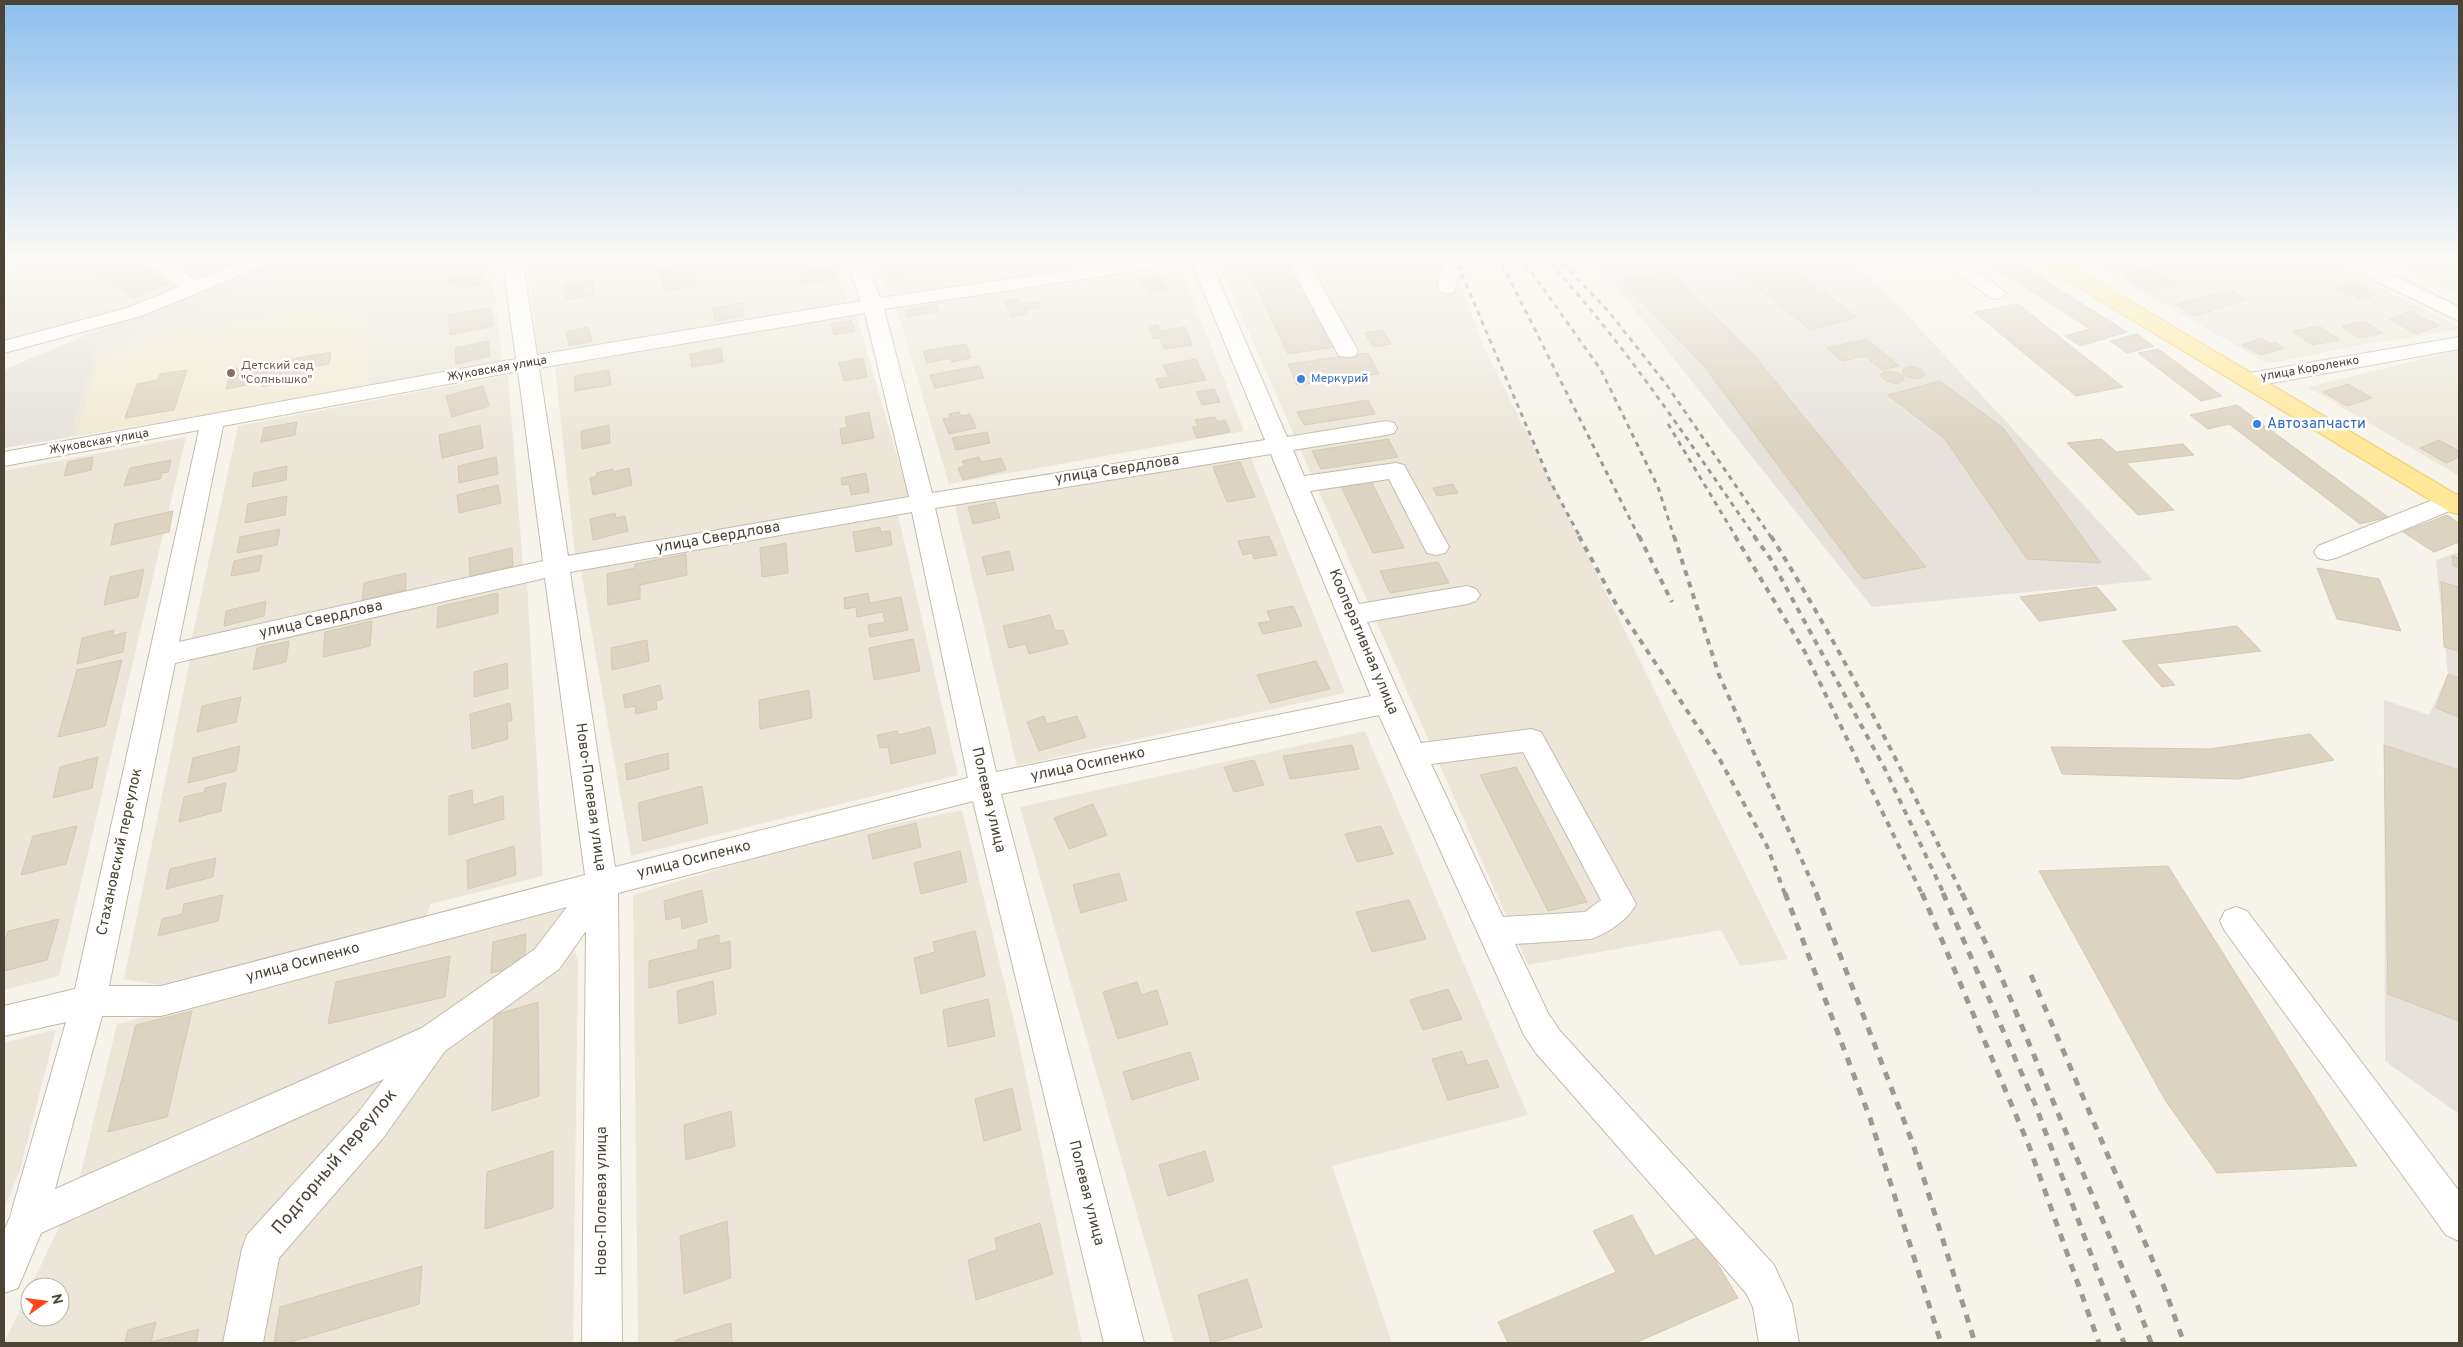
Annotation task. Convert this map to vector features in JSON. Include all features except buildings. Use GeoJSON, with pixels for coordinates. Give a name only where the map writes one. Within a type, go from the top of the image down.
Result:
{"type":"FeatureCollection","features":[{"type":"Feature","properties":{"kind":"main road"},"geometry":{"type":"LineString","coordinates":[[2146,319],[2455,503]]}},
{"type":"Feature","properties":{"kind":"street"},"geometry":{"type":"LineString","coordinates":[[4,347],[109,319]]}},
{"type":"Feature","properties":{"kind":"street","name":"Ново-Полевая улица"},"geometry":{"type":"LineString","coordinates":[[521,319],[602,884],[602,1343]]}},
{"type":"Feature","properties":{"kind":"street","name":"Жуковская улица"},"geometry":{"type":"LineString","coordinates":[[4,459],[528,363],[795,319]]}},
{"type":"Feature","properties":{"kind":"street","name":"Полевая улица"},"geometry":{"type":"LineString","coordinates":[[876,319],[922,502],[984,786],[1124,1343]]}},
{"type":"Feature","properties":{"kind":"street","name":"Кооперативная улица"},"geometry":{"type":"LineString","coordinates":[[1226,319],[1388,703],[1536,1024],[1548,1042],[1760,1279],[1772,1304],[1779,1343]]}},
{"type":"Feature","properties":{"kind":"street"},"geometry":{"type":"LineString","coordinates":[[1329,319],[1347,351]]}},
{"type":"Feature","properties":{"kind":"street","name":"улица Короленко"},"geometry":{"type":"LineString","coordinates":[[2250,380],[2459,343]]}},
{"type":"Feature","properties":{"kind":"street","name":"Стахановский переулок"},"geometry":{"type":"LineString","coordinates":[[4,1274],[28,1220],[89,1001],[212,422]]}},
{"type":"Feature","properties":{"kind":"street","name":"улица Свердлова"},"geometry":{"type":"LineString","coordinates":[[161,656],[558,566],[922,502],[1386,428]]}},
{"type":"Feature","properties":{"kind":"street"},"geometry":{"type":"LineString","coordinates":[[1297,485],[1396,470],[1436,547]]}},
{"type":"Feature","properties":{"kind":"street"},"geometry":{"type":"LineString","coordinates":[[2327,552],[2455,503]]}},
{"type":"Feature","properties":{"kind":"street"},"geometry":{"type":"LineString","coordinates":[[1351,615],[1467,595]]}},
{"type":"Feature","properties":{"kind":"street","name":"улица Осипенко"},"geometry":{"type":"LineString","coordinates":[[4,1021],[89,1001],[161,1001],[602,884],[984,786],[1388,703]]}},
{"type":"Feature","properties":{"kind":"street"},"geometry":{"type":"LineString","coordinates":[[1413,755],[1531,740],[1620,904],[1591,925],[1494,931]]}},
{"type":"Feature","properties":{"kind":"street","name":"Подгорный переулок"},"geometry":{"type":"LineString","coordinates":[[243,1343],[261,1249],[370,1126],[433,1040],[546,959],[602,884]]}},
{"type":"Feature","properties":{"kind":"street"},"geometry":{"type":"LineString","coordinates":[[2236,921],[2459,1222]]}},
{"type":"Feature","properties":{"kind":"street"},"geometry":{"type":"LineString","coordinates":[[28,1220],[433,1040]]}},
{"type":"Feature","properties":{"kind":"shaded area"},"geometry":{"type":"Polygon","coordinates":[[[4,319],[96,319],[4,341],[4,319]]]}},
{"type":"Feature","properties":{"kind":"shaded area"},"geometry":{"type":"Polygon","coordinates":[[[122,319],[497,319],[503,365],[4,448],[4,370],[122,319]]]}},
{"type":"Feature","properties":{"kind":"shaded area"},"geometry":{"type":"Polygon","coordinates":[[[130,319],[174,319],[96,350],[69,437],[4,448],[4,370],[130,319]]]}},
{"type":"Feature","properties":{"kind":"shaded area","name":"Детский сад \"Солнышко\""},"geometry":{"type":"Polygon","coordinates":[[[246,319],[369,319],[368,387],[76,436],[99,360],[192,325],[246,319]]]}},
{"type":"Feature","properties":{"kind":"shaded area"},"geometry":{"type":"Polygon","coordinates":[[[534,319],[780,319],[539,364],[534,319]]]}},
{"type":"Feature","properties":{"kind":"shaded area"},"geometry":{"type":"Polygon","coordinates":[[[828,319],[857,319],[909,497],[575,554],[555,367],[828,319]]]}},
{"type":"Feature","properties":{"kind":"shaded area"},"geometry":{"type":"Polygon","coordinates":[[[900,319],[1200,319],[1244,431],[949,484],[900,319]]]}},
{"type":"Feature","properties":{"kind":"shaded area"},"geometry":{"type":"Polygon","coordinates":[[[1243,319],[1473,319],[1484,347],[1788,959],[1740,966],[1721,930],[1528,965],[1243,319]]]}},
{"type":"Feature","properties":{"kind":"shaded area"},"geometry":{"type":"Polygon","coordinates":[[[1642,319],[1911,319],[2153,580],[1872,607],[1642,319]]]}},
{"type":"Feature","properties":{"kind":"shaded area"},"geometry":{"type":"Polygon","coordinates":[[[2190,319],[2443,319],[2459,327],[2459,330],[2354,346],[2268,364],[2190,319]]]}},
{"type":"Feature","properties":{"kind":"shaded area"},"geometry":{"type":"Polygon","coordinates":[[[2459,350],[2459,476],[2308,387],[2459,350]]]}},
{"type":"Feature","properties":{"kind":"shaded area"},"geometry":{"type":"Polygon","coordinates":[[[508,375],[523,567],[191,642],[238,426],[508,375]]]}},
{"type":"Feature","properties":{"kind":"shaded area"},"geometry":{"type":"Polygon","coordinates":[[[186,437],[59,976],[4,990],[4,471],[186,437]]]}},
{"type":"Feature","properties":{"kind":"shaded area"},"geometry":{"type":"Polygon","coordinates":[[[1249,453],[1345,693],[1017,766],[954,502],[1249,453]]]}},
{"type":"Feature","properties":{"kind":"shaded area"},"geometry":{"type":"Polygon","coordinates":[[[898,515],[958,775],[631,856],[581,571],[898,515]]]}},
{"type":"Feature","properties":{"kind":"shaded area"},"geometry":{"type":"Polygon","coordinates":[[[2459,552],[2459,1114],[2385,1061],[2384,700],[2429,715],[2448,674],[2436,560],[2459,552]]]}},
{"type":"Feature","properties":{"kind":"shaded area"},"geometry":{"type":"Polygon","coordinates":[[[527,582],[543,876],[430,904],[426,919],[160,985],[124,979],[190,660],[527,582]]]}},
{"type":"Feature","properties":{"kind":"shaded area"},"geometry":{"type":"Polygon","coordinates":[[[1365,731],[1528,1115],[1332,1166],[1392,1343],[1174,1343],[1020,807],[1365,731]]]}},
{"type":"Feature","properties":{"kind":"shaded area"},"geometry":{"type":"Polygon","coordinates":[[[962,810],[1016,1029],[1082,1343],[638,1343],[633,895],[806,843],[962,810]]]}},
{"type":"Feature","properties":{"kind":"shaded area"},"geometry":{"type":"Polygon","coordinates":[[[563,910],[578,962],[573,1343],[4,1343],[20,1309],[20,1327],[70,1327],[70,1277],[36,1277],[77,1189],[117,1024],[563,910]]]}},
{"type":"Feature","properties":{"kind":"shaded area"},"geometry":{"type":"Polygon","coordinates":[[[56,1029],[20,1170],[4,1209],[4,1043],[56,1029]]]}},
{"type":"Feature","properties":{"kind":"railway"},"geometry":{"type":"LineString","coordinates":[[1481,319],[1550,481],[1580,537]]}},
{"type":"Feature","properties":{"kind":"railway"},"geometry":{"type":"LineString","coordinates":[[1530,319],[1639,537]]}},
{"type":"Feature","properties":{"kind":"railway"},"geometry":{"type":"LineString","coordinates":[[1565,319],[1601,370],[1658,487],[1674,537]]}},
{"type":"Feature","properties":{"kind":"railway"},"geometry":{"type":"LineString","coordinates":[[1598,319],[1680,428],[1755,537]]}},
{"type":"Feature","properties":{"kind":"railway"},"geometry":{"type":"LineString","coordinates":[[1614,319],[1666,384],[1771,537]]}},
{"type":"Feature","properties":{"kind":"railway"},"geometry":{"type":"LineString","coordinates":[[1668,424],[1736,537]]}},
{"type":"Feature","properties":{"kind":"railway"},"geometry":{"type":"LineString","coordinates":[[1579,536],[1616,604],[1720,760],[1767,846],[1785,894]]}},
{"type":"Feature","properties":{"kind":"railway"},"geometry":{"type":"LineString","coordinates":[[1639,536],[1672,602]]}},
{"type":"Feature","properties":{"kind":"railway"},"geometry":{"type":"LineString","coordinates":[[1674,536],[1719,675],[1817,894]]}},
{"type":"Feature","properties":{"kind":"railway"},"geometry":{"type":"LineString","coordinates":[[1735,536],[1805,652],[1922,894]]}},
{"type":"Feature","properties":{"kind":"railway"},"geometry":{"type":"LineString","coordinates":[[1754,536],[1770,558],[1885,769],[1944,894]]}},
{"type":"Feature","properties":{"kind":"railway"},"geometry":{"type":"LineString","coordinates":[[1771,536],[1848,668],[1962,894]]}},
{"type":"Feature","properties":{"kind":"railway"},"geometry":{"type":"LineString","coordinates":[[1785,893],[1870,1118],[1941,1343]]}},
{"type":"Feature","properties":{"kind":"railway"},"geometry":{"type":"LineString","coordinates":[[1816,893],[1913,1144],[1975,1343]]}},
{"type":"Feature","properties":{"kind":"railway"},"geometry":{"type":"LineString","coordinates":[[1922,893],[2029,1146],[2099,1343]]}},
{"type":"Feature","properties":{"kind":"railway"},"geometry":{"type":"LineString","coordinates":[[1943,893],[2035,1104],[2124,1343]]}},
{"type":"Feature","properties":{"kind":"railway"},"geometry":{"type":"LineString","coordinates":[[1962,893],[1998,969],[2135,1298],[2151,1343]]}},
{"type":"Feature","properties":{"kind":"railway"},"geometry":{"type":"LineString","coordinates":[[2031,975],[2164,1287],[2184,1343]]}},
{"type":"Feature","properties":{"kind":"place","name":"Детский сад \"Солнышко\""},"geometry":{"type":"Point","coordinates":[231,373]}},
{"type":"Feature","properties":{"kind":"place","name":"Меркурий"},"geometry":{"type":"Point","coordinates":[1301,379]}},
{"type":"Feature","properties":{"kind":"place","name":"Автозапчасти"},"geometry":{"type":"Point","coordinates":[2257,424]}}]}
